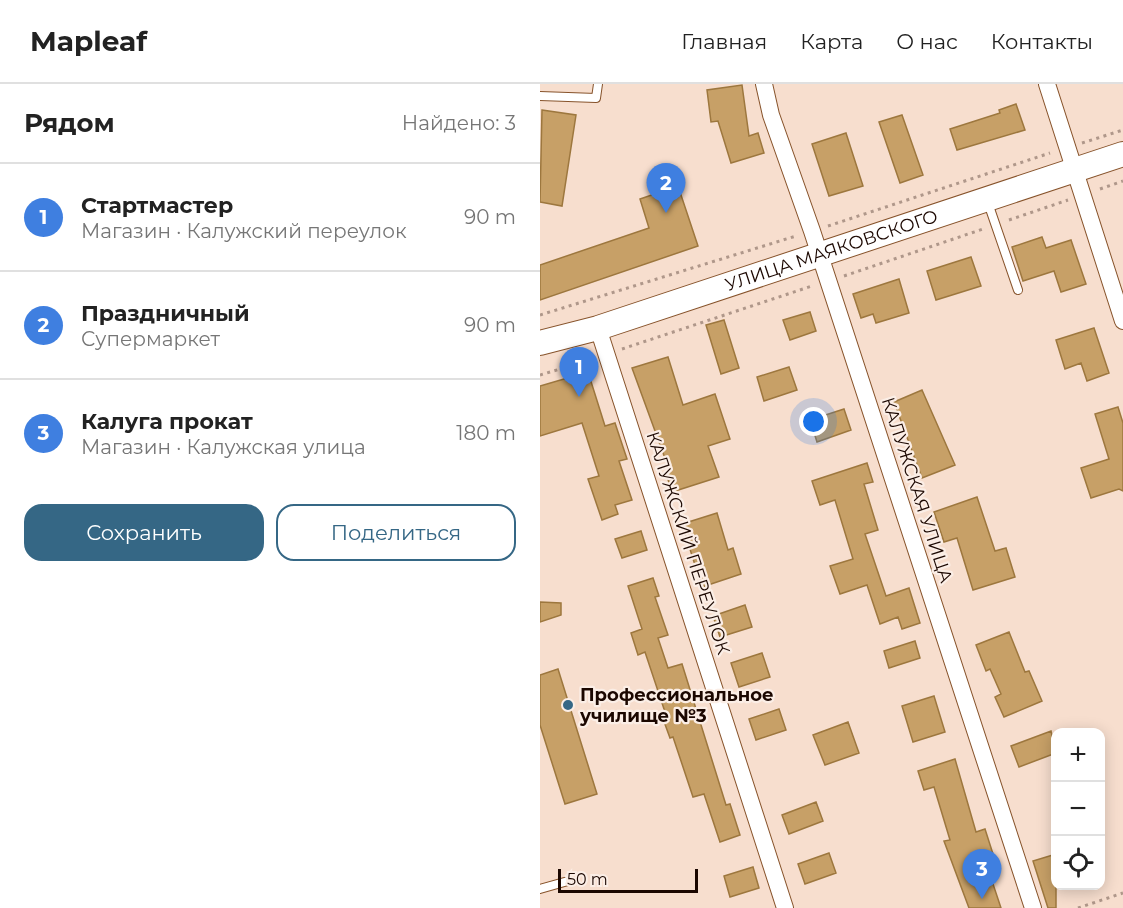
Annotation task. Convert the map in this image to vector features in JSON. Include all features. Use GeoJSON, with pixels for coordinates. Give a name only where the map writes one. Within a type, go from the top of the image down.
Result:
{"type":"FeatureCollection","features":[{"type":"Feature","properties":{"kind":"street","name":"КАЛУЖСКАЯ УЛИЦА"},"geometry":{"type":"LineString","coordinates":[[764,84],[771,115],[820,255],[1033,908]]}},
{"type":"Feature","properties":{"kind":"street"},"geometry":{"type":"LineString","coordinates":[[1047,84],[1123,321]]}},
{"type":"Feature","properties":{"kind":"street","name":"УЛИЦА МАЯКОВСКОГО"},"geometry":{"type":"LineString","coordinates":[[540,343],[598,328],[987,200],[1071,159],[1123,154]]}},
{"type":"Feature","properties":{"kind":"street","name":"КАЛУЖСКИЙ ПЕРЕУЛОК"},"geometry":{"type":"LineString","coordinates":[[598,328],[786,908]]}},
{"type":"Feature","properties":{"kind":"lane"},"geometry":{"type":"LineString","coordinates":[[540,96],[596,99],[598,84]]}},
{"type":"Feature","properties":{"kind":"lane"},"geometry":{"type":"LineString","coordinates":[[987,200],[1018,290]]}},
{"type":"Feature","properties":{"kind":"lane"},"geometry":{"type":"LineString","coordinates":[[540,889],[568,881]]}},
{"type":"Feature","properties":{"kind":"path"},"geometry":{"type":"LineString","coordinates":[[540,315],[812,231],[1071,159],[1123,130]]}},
{"type":"Feature","properties":{"kind":"path"},"geometry":{"type":"LineString","coordinates":[[540,375],[1123,181]]}},
{"type":"Feature","properties":{"kind":"path"},"geometry":{"type":"LineString","coordinates":[[1078,908],[1123,893]]}},
{"type":"Feature","properties":{"kind":"building"},"geometry":{"type":"Polygon","coordinates":[[[742,85],[749,136],[758,133],[764,153],[731,163],[718,121],[711,122],[707,90],[742,85]]]}},
{"type":"Feature","properties":{"kind":"building"},"geometry":{"type":"Polygon","coordinates":[[[1016,104],[1025,130],[957,150],[950,129],[1000,113],[999,110],[1016,104]]]}},
{"type":"Feature","properties":{"kind":"building"},"geometry":{"type":"Polygon","coordinates":[[[542,110],[576,115],[562,206],[540,202],[542,110]]]}},
{"type":"Feature","properties":{"kind":"building"},"geometry":{"type":"Polygon","coordinates":[[[902,115],[923,175],[900,183],[879,122],[902,115]]]}},
{"type":"Feature","properties":{"kind":"building"},"geometry":{"type":"Polygon","coordinates":[[[846,133],[863,186],[829,196],[812,144],[846,133]]]}},
{"type":"Feature","properties":{"kind":"building"},"geometry":{"type":"Polygon","coordinates":[[[678,186],[698,246],[540,300],[540,265],[649,228],[640,199],[678,186]]]}},
{"type":"Feature","properties":{"kind":"building"},"geometry":{"type":"Polygon","coordinates":[[[1042,237],[1046,248],[1071,240],[1086,284],[1061,292],[1054,271],[1023,281],[1012,247],[1042,237]]]}},
{"type":"Feature","properties":{"kind":"building"},"geometry":{"type":"Polygon","coordinates":[[[971,257],[981,286],[936,300],[927,271],[971,257]]]}},
{"type":"Feature","properties":{"kind":"building"},"geometry":{"type":"Polygon","coordinates":[[[899,279],[909,313],[876,323],[873,314],[861,318],[853,294],[899,279]]]}},
{"type":"Feature","properties":{"kind":"building"},"geometry":{"type":"Polygon","coordinates":[[[810,312],[816,331],[790,340],[783,320],[810,312]]]}},
{"type":"Feature","properties":{"kind":"building"},"geometry":{"type":"Polygon","coordinates":[[[724,320],[739,368],[721,374],[706,325],[724,320]]]}},
{"type":"Feature","properties":{"kind":"building"},"geometry":{"type":"Polygon","coordinates":[[[1094,328],[1109,373],[1087,381],[1081,363],[1065,369],[1056,340],[1094,328]]]}},
{"type":"Feature","properties":{"kind":"building"},"geometry":{"type":"Polygon","coordinates":[[[668,357],[683,405],[715,394],[730,439],[708,446],[719,477],[672,492],[666,473],[670,472],[632,368],[668,357]]]}},
{"type":"Feature","properties":{"kind":"building"},"geometry":{"type":"Polygon","coordinates":[[[789,367],[797,390],[764,401],[757,377],[789,367]]]}},
{"type":"Feature","properties":{"kind":"building"},"geometry":{"type":"Polygon","coordinates":[[[588,372],[605,426],[615,423],[627,459],[619,461],[632,500],[615,505],[618,514],[602,520],[588,479],[599,476],[582,423],[540,436],[540,386],[588,372]]]}},
{"type":"Feature","properties":{"kind":"building"},"geometry":{"type":"Polygon","coordinates":[[[922,390],[955,465],[922,478],[894,402],[922,390]]]}},
{"type":"Feature","properties":{"kind":"building"},"geometry":{"type":"Polygon","coordinates":[[[1118,407],[1123,423],[1123,491],[1119,489],[1091,498],[1081,468],[1109,459],[1095,414],[1118,407]]]}},
{"type":"Feature","properties":{"kind":"building"},"geometry":{"type":"Polygon","coordinates":[[[844,409],[851,430],[817,442],[810,420],[844,409]]]}},
{"type":"Feature","properties":{"kind":"building"},"geometry":{"type":"Polygon","coordinates":[[[867,463],[873,482],[864,484],[878,530],[865,534],[886,596],[909,588],[920,623],[902,629],[898,617],[880,624],[867,585],[840,594],[830,566],[853,559],[835,500],[820,505],[812,481],[867,463]]]}},
{"type":"Feature","properties":{"kind":"building"},"geometry":{"type":"Polygon","coordinates":[[[977,497],[995,551],[1006,548],[1015,577],[973,590],[957,538],[944,542],[934,512],[977,497]]]}},
{"type":"Feature","properties":{"kind":"building"},"geometry":{"type":"Polygon","coordinates":[[[717,513],[728,550],[733,548],[741,574],[702,587],[682,524],[717,513]]]}},
{"type":"Feature","properties":{"kind":"building"},"geometry":{"type":"Polygon","coordinates":[[[641,531],[647,550],[622,558],[615,539],[641,531]]]}},
{"type":"Feature","properties":{"kind":"building"},"geometry":{"type":"Polygon","coordinates":[[[653,578],[659,596],[655,597],[668,635],[658,638],[668,668],[682,664],[726,805],[730,804],[740,835],[720,842],[704,794],[693,797],[673,737],[670,738],[662,716],[666,715],[645,652],[638,655],[631,633],[642,629],[628,586],[653,578]]]}},
{"type":"Feature","properties":{"kind":"building"},"geometry":{"type":"Polygon","coordinates":[[[540,602],[561,603],[561,615],[540,622],[540,602]]]}},
{"type":"Feature","properties":{"kind":"building"},"geometry":{"type":"Polygon","coordinates":[[[745,605],[752,627],[720,637],[713,616],[745,605]]]}},
{"type":"Feature","properties":{"kind":"building"},"geometry":{"type":"Polygon","coordinates":[[[1009,632],[1025,672],[1029,671],[1042,701],[1004,717],[995,697],[1001,694],[990,669],[986,671],[976,645],[1009,632]]]}},
{"type":"Feature","properties":{"kind":"building"},"geometry":{"type":"Polygon","coordinates":[[[915,641],[920,658],[889,668],[884,651],[915,641]]]}},
{"type":"Feature","properties":{"kind":"building"},"geometry":{"type":"Polygon","coordinates":[[[762,653],[770,677],[739,687],[731,663],[762,653]]]}},
{"type":"Feature","properties":{"kind":"building"},"geometry":{"type":"Polygon","coordinates":[[[558,669],[597,794],[565,804],[540,725],[540,675],[558,669]]]}},
{"type":"Feature","properties":{"kind":"building"},"geometry":{"type":"Polygon","coordinates":[[[934,696],[945,732],[913,742],[902,706],[934,696]]]}},
{"type":"Feature","properties":{"kind":"building"},"geometry":{"type":"Polygon","coordinates":[[[779,709],[786,730],[756,740],[749,719],[779,709]]]}},
{"type":"Feature","properties":{"kind":"building"},"geometry":{"type":"Polygon","coordinates":[[[848,722],[859,753],[825,765],[813,735],[848,722]]]}},
{"type":"Feature","properties":{"kind":"building"},"geometry":{"type":"Polygon","coordinates":[[[1051,731],[1051,755],[1019,767],[1011,746],[1051,731]]]}},
{"type":"Feature","properties":{"kind":"building"},"geometry":{"type":"Polygon","coordinates":[[[955,759],[976,832],[985,829],[993,854],[984,857],[1001,908],[969,908],[944,841],[950,840],[934,787],[924,790],[918,771],[955,759]]]}},
{"type":"Feature","properties":{"kind":"building"},"geometry":{"type":"Polygon","coordinates":[[[816,802],[823,821],[789,834],[782,815],[816,802]]]}},
{"type":"Feature","properties":{"kind":"building"},"geometry":{"type":"Polygon","coordinates":[[[829,853],[836,873],[805,884],[798,864],[829,853]]]}},
{"type":"Feature","properties":{"kind":"building"},"geometry":{"type":"Polygon","coordinates":[[[1051,856],[1051,890],[1056,890],[1056,908],[1048,908],[1033,861],[1051,856]]]}},
{"type":"Feature","properties":{"kind":"building"},"geometry":{"type":"Polygon","coordinates":[[[753,867],[759,888],[730,897],[724,876],[753,867]]]}},
{"type":"Feature","properties":{"kind":"place","name":"Праздничный"},"geometry":{"type":"Point","coordinates":[666,213]}},
{"type":"Feature","properties":{"kind":"place","name":"Стартмастер"},"geometry":{"type":"Point","coordinates":[579,397]}},
{"type":"Feature","properties":{"kind":"place","name":"Профессиональное училище №3"},"geometry":{"type":"Point","coordinates":[568,705]}},
{"type":"Feature","properties":{"kind":"place","name":"Калуга прокат"},"geometry":{"type":"Point","coordinates":[982,899]}}]}
